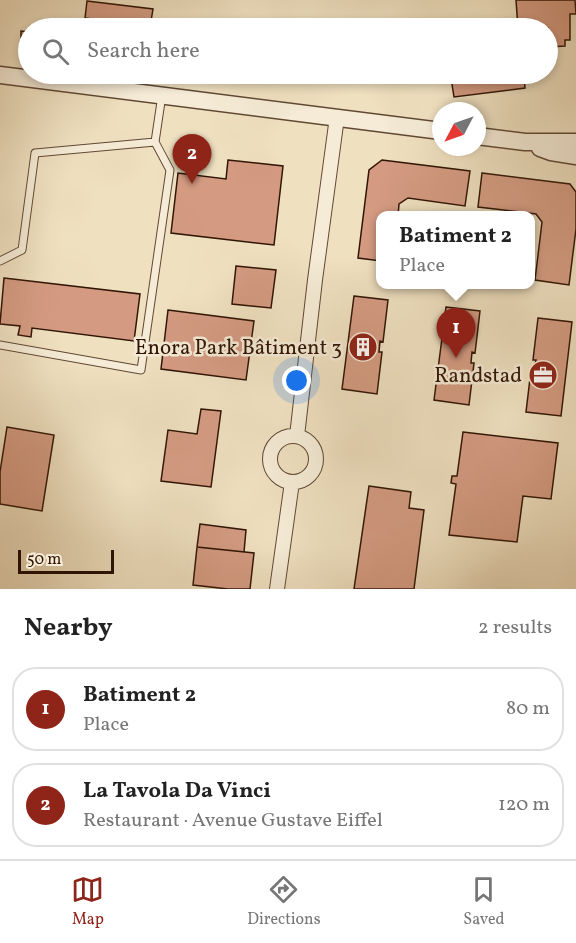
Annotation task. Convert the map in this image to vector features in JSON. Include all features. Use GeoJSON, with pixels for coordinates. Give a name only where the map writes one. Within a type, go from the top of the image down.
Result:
{"type":"FeatureCollection","features":[{"type":"Feature","properties":{"kind":"street"},"geometry":{"type":"LineString","coordinates":[[0,75],[18,77]]}},
{"type":"Feature","properties":{"kind":"street"},"geometry":{"type":"LineString","coordinates":[[73,84],[432,130]]}},
{"type":"Feature","properties":{"kind":"street"},"geometry":{"type":"LineString","coordinates":[[297,436],[337,117]]}},
{"type":"Feature","properties":{"kind":"street"},"geometry":{"type":"LineString","coordinates":[[486,137],[525,142],[576,142]]}},
{"type":"Feature","properties":{"kind":"street"},"geometry":{"type":"LineString","coordinates":[[525,142],[551,152],[576,156]]}},
{"type":"Feature","properties":{"kind":"street"},"geometry":{"type":"LineString","coordinates":[[297,436],[304,438],[314,449],[316,464],[307,477],[292,482],[279,476],[271,464],[270,456],[283,438],[297,436]]}},
{"type":"Feature","properties":{"kind":"street"},"geometry":{"type":"LineString","coordinates":[[277,589],[292,482]]}},
{"type":"Feature","properties":{"kind":"lane"},"geometry":{"type":"LineString","coordinates":[[0,345],[141,370],[170,170],[155,142],[162,95]]}},
{"type":"Feature","properties":{"kind":"lane"},"geometry":{"type":"LineString","coordinates":[[0,261],[22,250],[35,153],[155,142]]}},
{"type":"Feature","properties":{"kind":"building"},"geometry":{"type":"Polygon","coordinates":[[[516,0],[575,0],[576,14],[570,14],[570,40],[565,40],[565,46],[558,46],[558,18],[517,18],[516,0]]]}},
{"type":"Feature","properties":{"kind":"building"},"geometry":{"type":"Polygon","coordinates":[[[87,1],[153,9],[152,18],[85,18],[87,1]]]}},
{"type":"Feature","properties":{"kind":"building"},"geometry":{"type":"Polygon","coordinates":[[[452,84],[525,84],[525,88],[454,97],[452,84]]]}},
{"type":"Feature","properties":{"kind":"building"},"geometry":{"type":"Polygon","coordinates":[[[228,160],[283,166],[274,245],[171,233],[178,173],[226,179],[228,160]]]}},
{"type":"Feature","properties":{"kind":"building"},"geometry":{"type":"Polygon","coordinates":[[[382,160],[470,171],[465,206],[408,198],[399,204],[398,211],[376,211],[376,260],[358,258],[369,170],[382,160]]]}},
{"type":"Feature","properties":{"kind":"building"},"geometry":{"type":"Polygon","coordinates":[[[482,173],[570,184],[576,192],[576,229],[569,285],[535,280],[542,222],[535,211],[478,207],[482,173]]]}},
{"type":"Feature","properties":{"kind":"building"},"geometry":{"type":"Polygon","coordinates":[[[236,266],[276,270],[271,308],[232,304],[236,266]]]}},
{"type":"Feature","properties":{"kind":"building"},"geometry":{"type":"Polygon","coordinates":[[[4,278],[140,294],[134,341],[32,328],[31,337],[18,335],[20,326],[0,324],[4,278]]]}},
{"type":"Feature","properties":{"kind":"building","name":"Enora Park Bâtiment 3"},"geometry":{"type":"Polygon","coordinates":[[[354,296],[388,300],[383,342],[380,341],[379,352],[382,352],[377,394],[342,389],[354,296]]]}},
{"type":"Feature","properties":{"kind":"building"},"geometry":{"type":"Polygon","coordinates":[[[446,307],[480,311],[475,353],[472,352],[471,363],[474,363],[469,405],[434,400],[446,307]]]}},
{"type":"Feature","properties":{"kind":"building"},"geometry":{"type":"Polygon","coordinates":[[[168,310],[254,321],[246,380],[161,369],[168,310]]]}},
{"type":"Feature","properties":{"kind":"building"},"geometry":{"type":"Polygon","coordinates":[[[538,318],[572,322],[561,416],[526,412],[531,370],[534,370],[536,360],[533,360],[538,318]]]}},
{"type":"Feature","properties":{"kind":"building"},"geometry":{"type":"Polygon","coordinates":[[[201,409],[221,411],[211,487],[161,481],[168,430],[197,434],[201,409]]]}},
{"type":"Feature","properties":{"kind":"building"},"geometry":{"type":"Polygon","coordinates":[[[7,427],[54,435],[42,511],[0,504],[0,472],[7,427]]]}},
{"type":"Feature","properties":{"kind":"building"},"geometry":{"type":"Polygon","coordinates":[[[463,432],[558,443],[551,499],[523,496],[517,542],[449,535],[456,484],[451,483],[452,476],[457,476],[463,432]]]}},
{"type":"Feature","properties":{"kind":"building"},"geometry":{"type":"Polygon","coordinates":[[[369,486],[411,492],[409,508],[424,510],[414,589],[354,589],[369,486]]]}},
{"type":"Feature","properties":{"kind":"building"},"geometry":{"type":"Polygon","coordinates":[[[200,524],[246,530],[244,552],[197,547],[200,524]]]}},
{"type":"Feature","properties":{"kind":"building"},"geometry":{"type":"Polygon","coordinates":[[[197,547],[254,553],[250,589],[193,585],[197,547]]]}},
{"type":"Feature","properties":{"kind":"place","name":"La Tavola Da Vinci"},"geometry":{"type":"Point","coordinates":[192,184]}},
{"type":"Feature","properties":{"kind":"place","name":"Enora Park Bâtiment 3"},"geometry":{"type":"Point","coordinates":[363,347]}},
{"type":"Feature","properties":{"kind":"place","name":"Batiment 2"},"geometry":{"type":"Point","coordinates":[456,358]}},
{"type":"Feature","properties":{"kind":"place","name":"Randstad"},"geometry":{"type":"Point","coordinates":[543,375]}}]}
